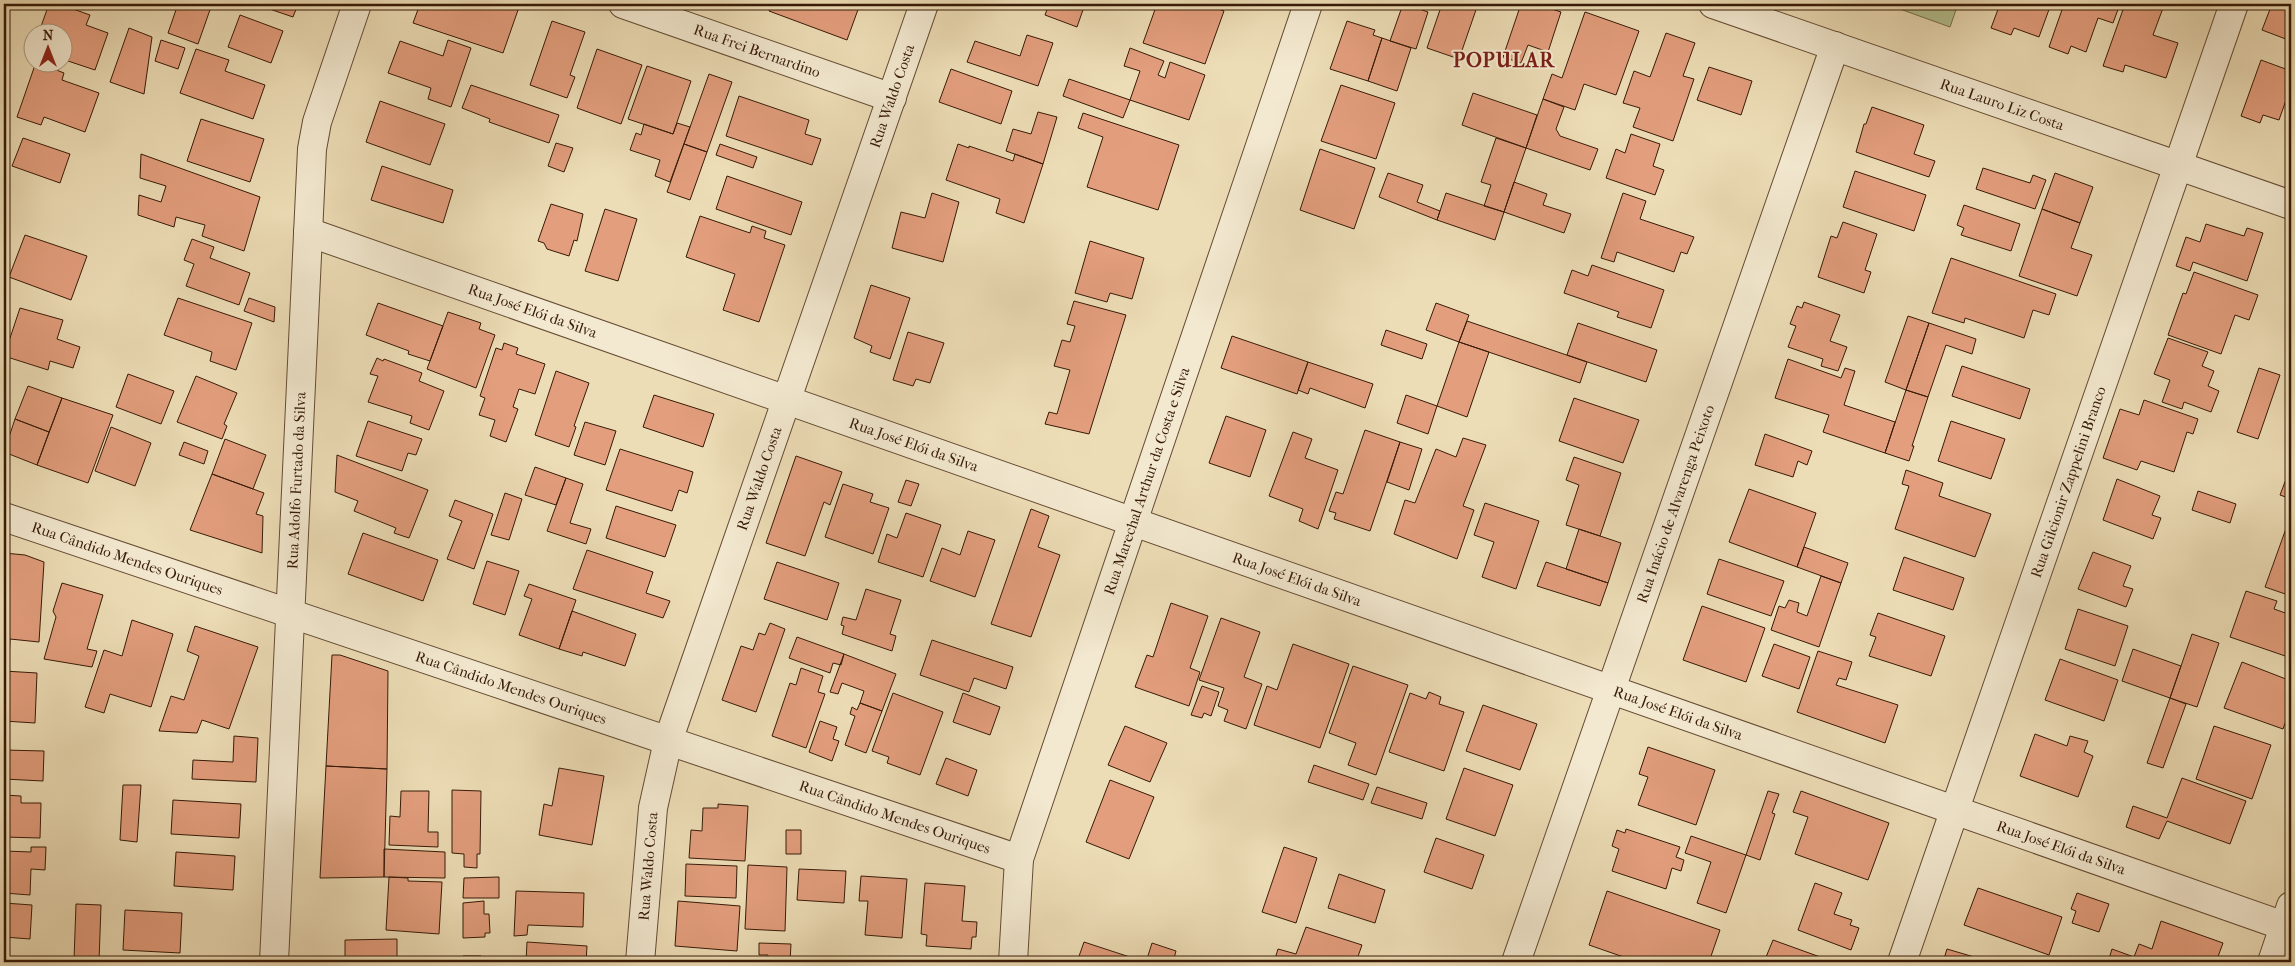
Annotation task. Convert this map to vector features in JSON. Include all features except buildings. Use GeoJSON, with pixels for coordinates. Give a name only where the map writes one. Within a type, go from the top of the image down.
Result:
{"type":"FeatureCollection","features":[{"type":"Feature","properties":{"kind":"street","name":"Rua Adolfo Furtado da Silva"},"geometry":{"type":"LineString","coordinates":[[274,962],[312,149],[317,122],[357,4]]}},
{"type":"Feature","properties":{"kind":"street","name":"Rua Frei Bernardino"},"geometry":{"type":"LineString","coordinates":[[623,4],[892,98]]}},
{"type":"Feature","properties":{"kind":"street","name":"Rua Waldo Costa"},"geometry":{"type":"LineString","coordinates":[[640,962],[653,808],[668,741],[924,4]]}},
{"type":"Feature","properties":{"kind":"street","name":"Rua Marechal Arthur da Costa e Silva"},"geometry":{"type":"LineString","coordinates":[[1013,962],[1019,859],[1308,4]]}},
{"type":"Feature","properties":{"kind":"street","name":"Rua Lauro Liz Costa"},"geometry":{"type":"LineString","coordinates":[[1713,4],[2291,205]]}},
{"type":"Feature","properties":{"kind":"street","name":"Rua Gilcionir Zappelini Branco"},"geometry":{"type":"LineString","coordinates":[[1902,962],[2234,4]]}},
{"type":"Feature","properties":{"kind":"street","name":"Rua Inácio de Alvarenga Peixoto"},"geometry":{"type":"LineString","coordinates":[[1516,962],[1835,46]]}},
{"type":"Feature","properties":{"kind":"street","name":"Rua José Elói da Silva"},"geometry":{"type":"LineString","coordinates":[[308,232],[1955,810],[2288,916]]}},
{"type":"Feature","properties":{"kind":"street","name":"Rua Cândido Mendes Ouriques"},"geometry":{"type":"LineString","coordinates":[[4,517],[1019,859]]}},
{"type":"Feature","properties":{"kind":"street"},"geometry":{"type":"LineString","coordinates":[[2272,962],[2288,916]]}},
{"type":"Feature","properties":{"kind":"green space"},"geometry":{"type":"Polygon","coordinates":[[[1886,4],[1958,4],[1950,27],[1886,4]]]}},
{"type":"Feature","properties":{"kind":"district","name":"POPULAR"},"geometry":{"type":"Point","coordinates":[1504,60]}}]}
